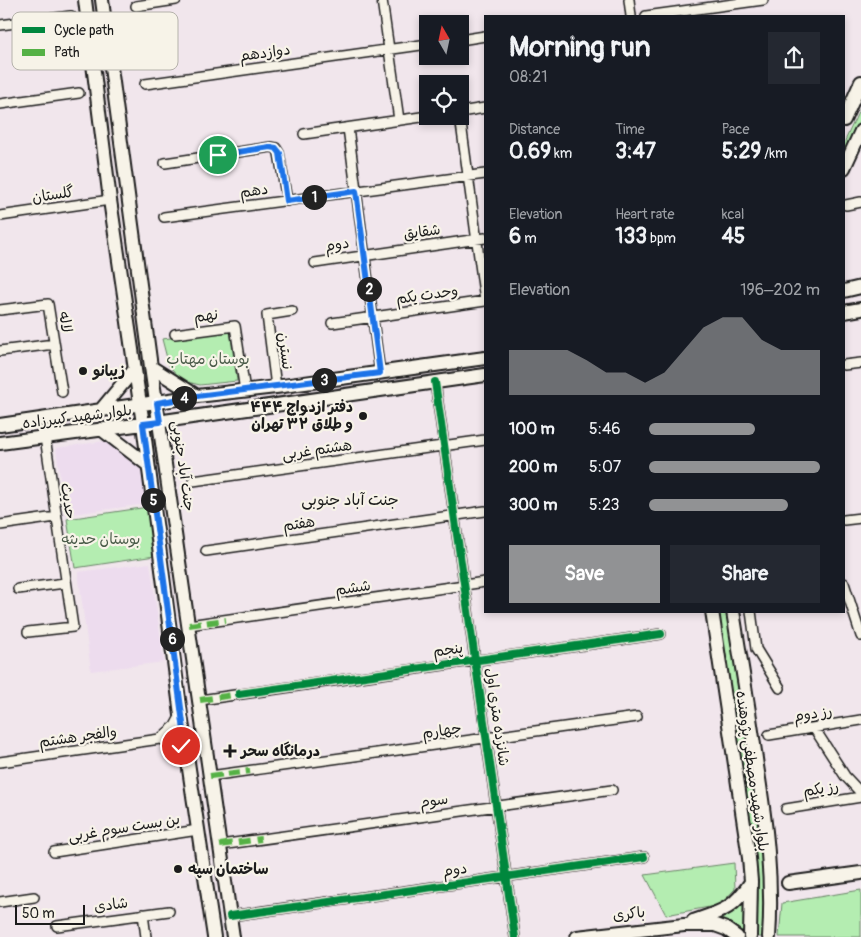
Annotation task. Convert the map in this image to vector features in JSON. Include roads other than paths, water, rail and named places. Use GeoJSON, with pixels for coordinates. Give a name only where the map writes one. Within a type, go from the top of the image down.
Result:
{"type":"FeatureCollection","features":[{"type":"Feature","properties":{"kind":"main road"},"geometry":{"type":"LineString","coordinates":[[94,70],[181,715],[214,937]]}},
{"type":"Feature","properties":{"kind":"main road","name":"جنت آباد جنوبی"},"geometry":{"type":"LineString","coordinates":[[111,70],[151,367],[233,937]]}},
{"type":"Feature","properties":{"kind":"main road"},"geometry":{"type":"LineString","coordinates":[[845,118],[861,82]]}},
{"type":"Feature","properties":{"kind":"main road"},"geometry":{"type":"LineString","coordinates":[[851,161],[861,131]]}},
{"type":"Feature","properties":{"kind":"main road"},"geometry":{"type":"LineString","coordinates":[[845,282],[861,286]]}},
{"type":"Feature","properties":{"kind":"main road"},"geometry":{"type":"LineString","coordinates":[[845,291],[861,286]]}},
{"type":"Feature","properties":{"kind":"main road"},"geometry":{"type":"LineString","coordinates":[[845,312],[861,309]]}},
{"type":"Feature","properties":{"kind":"main road","name":"بلوار شهید کبیرزاده"},"geometry":{"type":"LineString","coordinates":[[0,425],[197,396],[484,358]]}},
{"type":"Feature","properties":{"kind":"main road"},"geometry":{"type":"LineString","coordinates":[[151,367],[197,396]]}},
{"type":"Feature","properties":{"kind":"main road"},"geometry":{"type":"LineString","coordinates":[[100,411],[134,370]]}},
{"type":"Feature","properties":{"kind":"main road","name":"بلوار شهید کبیرزاده"},"geometry":{"type":"LineString","coordinates":[[0,443],[484,375]]}},
{"type":"Feature","properties":{"kind":"main road"},"geometry":{"type":"LineString","coordinates":[[101,429],[148,465]]}},
{"type":"Feature","properties":{"kind":"main road","name":"بلوار شهید مصطفی پژوهنده"},"geometry":{"type":"LineString","coordinates":[[712,613],[738,777],[751,881],[750,937]]}},
{"type":"Feature","properties":{"kind":"main road","name":"بلوار شهید مصطفی پژوهنده"},"geometry":{"type":"LineString","coordinates":[[733,613],[760,786],[769,859],[771,904],[769,937]]}},
{"type":"Feature","properties":{"kind":"main road"},"geometry":{"type":"LineString","coordinates":[[788,883],[861,873]]}},
{"type":"Feature","properties":{"kind":"main road","name":"باکری"},"geometry":{"type":"LineString","coordinates":[[684,924],[730,908],[751,881]]}},
{"type":"Feature","properties":{"kind":"main road","name":"باکری"},"geometry":{"type":"LineString","coordinates":[[577,937],[684,924],[715,925],[726,929],[737,937]]}},
{"type":"Feature","properties":{"kind":"street"},"geometry":{"type":"LineString","coordinates":[[136,6],[176,0]]}},
{"type":"Feature","properties":{"kind":"street"},"geometry":{"type":"LineString","coordinates":[[382,0],[399,120]]}},
{"type":"Feature","properties":{"kind":"street"},"geometry":{"type":"LineString","coordinates":[[628,0],[631,15]]}},
{"type":"Feature","properties":{"kind":"street"},"geometry":{"type":"LineString","coordinates":[[653,15],[763,0]]}},
{"type":"Feature","properties":{"kind":"street"},"geometry":{"type":"LineString","coordinates":[[469,39],[484,36]]}},
{"type":"Feature","properties":{"kind":"street","name":"دوازدهم"},"geometry":{"type":"LineString","coordinates":[[145,84],[419,45]]}},
{"type":"Feature","properties":{"kind":"street"},"geometry":{"type":"LineString","coordinates":[[0,104],[79,93]]}},
{"type":"Feature","properties":{"kind":"street"},"geometry":{"type":"LineString","coordinates":[[469,111],[484,108]]}},
{"type":"Feature","properties":{"kind":"street"},"geometry":{"type":"LineString","coordinates":[[304,134],[419,117]]}},
{"type":"Feature","properties":{"kind":"street"},"geometry":{"type":"LineString","coordinates":[[461,125],[467,176],[481,238],[484,285]]}},
{"type":"Feature","properties":{"kind":"street"},"geometry":{"type":"LineString","coordinates":[[348,128],[380,373]]}},
{"type":"Feature","properties":{"kind":"street"},"geometry":{"type":"LineString","coordinates":[[165,163],[270,147],[276,148],[280,153],[287,201]]}},
{"type":"Feature","properties":{"kind":"street","name":"دهم"},"geometry":{"type":"LineString","coordinates":[[164,217],[484,174]]}},
{"type":"Feature","properties":{"kind":"street","name":"گلستان"},"geometry":{"type":"LineString","coordinates":[[0,216],[110,200]]}},
{"type":"Feature","properties":{"kind":"street"},"geometry":{"type":"LineString","coordinates":[[846,205],[861,202]]}},
{"type":"Feature","properties":{"kind":"street","name":"شقایق"},"geometry":{"type":"LineString","coordinates":[[363,254],[481,238]]}},
{"type":"Feature","properties":{"kind":"street","name":"دوم"},"geometry":{"type":"LineString","coordinates":[[314,262],[363,254]]}},
{"type":"Feature","properties":{"kind":"street","name":"وحدت یکم"},"geometry":{"type":"LineString","coordinates":[[332,323],[484,301]]}},
{"type":"Feature","properties":{"kind":"street","name":"لاله"},"geometry":{"type":"LineString","coordinates":[[0,310],[48,304],[62,392]]}},
{"type":"Feature","properties":{"kind":"street","name":"نسترن"},"geometry":{"type":"LineString","coordinates":[[276,387],[267,314],[292,311]]}},
{"type":"Feature","properties":{"kind":"street","name":"نهم"},"geometry":{"type":"LineString","coordinates":[[175,334],[235,326],[245,390]]}},
{"type":"Feature","properties":{"kind":"street"},"geometry":{"type":"LineString","coordinates":[[0,351],[54,344]]}},
{"type":"Feature","properties":{"kind":"street"},"geometry":{"type":"LineString","coordinates":[[845,365],[861,363]]}},
{"type":"Feature","properties":{"kind":"street","name":"شانزده متری اول"},"geometry":{"type":"LineString","coordinates":[[435,382],[515,937]]}},
{"type":"Feature","properties":{"kind":"street","name":"حدیث"},"geometry":{"type":"LineString","coordinates":[[28,632],[73,627],[45,437]]}},
{"type":"Feature","properties":{"kind":"street","name":"هشتم غربی"},"geometry":{"type":"LineString","coordinates":[[194,481],[484,440]]}},
{"type":"Feature","properties":{"kind":"street","name":"هفتم"},"geometry":{"type":"LineString","coordinates":[[206,551],[484,511]]}},
{"type":"Feature","properties":{"kind":"street"},"geometry":{"type":"LineString","coordinates":[[0,525],[56,517]]}},
{"type":"Feature","properties":{"kind":"street"},"geometry":{"type":"LineString","coordinates":[[845,520],[861,518]]}},
{"type":"Feature","properties":{"kind":"street","name":"ششم"},"geometry":{"type":"LineString","coordinates":[[189,625],[484,582]]}},
{"type":"Feature","properties":{"kind":"street"},"geometry":{"type":"LineString","coordinates":[[18,589],[65,583]]}},
{"type":"Feature","properties":{"kind":"street"},"geometry":{"type":"LineString","coordinates":[[845,586],[861,636]]}},
{"type":"Feature","properties":{"kind":"street"},"geometry":{"type":"LineString","coordinates":[[751,613],[756,649],[780,688]]}},
{"type":"Feature","properties":{"kind":"street","name":"پنجم"},"geometry":{"type":"LineString","coordinates":[[200,700],[661,634]]}},
{"type":"Feature","properties":{"kind":"street"},"geometry":{"type":"LineString","coordinates":[[160,739],[175,726],[181,715]]}},
{"type":"Feature","properties":{"kind":"street","name":"چهارم"},"geometry":{"type":"LineString","coordinates":[[210,776],[637,717]]}},
{"type":"Feature","properties":{"kind":"street","name":"رز دوم"},"geometry":{"type":"LineString","coordinates":[[768,735],[861,720]]}},
{"type":"Feature","properties":{"kind":"street"},"geometry":{"type":"LineString","coordinates":[[814,728],[845,776],[861,793]]}},
{"type":"Feature","properties":{"kind":"street"},"geometry":{"type":"LineString","coordinates":[[160,739],[176,743],[187,753]]}},
{"type":"Feature","properties":{"kind":"street","name":"والفجر هشتم"},"geometry":{"type":"LineString","coordinates":[[0,762],[160,739]]}},
{"type":"Feature","properties":{"kind":"street","name":"سوم"},"geometry":{"type":"LineString","coordinates":[[220,845],[612,790]]}},
{"type":"Feature","properties":{"kind":"street","name":"رز یکم"},"geometry":{"type":"LineString","coordinates":[[786,809],[861,797]]}},
{"type":"Feature","properties":{"kind":"street","name":"بن بست سوم غربی"},"geometry":{"type":"LineString","coordinates":[[54,852],[198,830]]}},
{"type":"Feature","properties":{"kind":"street","name":"دوم"},"geometry":{"type":"LineString","coordinates":[[230,916],[644,857]]}},
{"type":"Feature","properties":{"kind":"street"},"geometry":{"type":"LineString","coordinates":[[0,902],[34,897]]}},
{"type":"Feature","properties":{"kind":"street","name":"شادی"},"geometry":{"type":"LineString","coordinates":[[57,926],[169,911]]}},
{"type":"Feature","properties":{"kind":"street"},"geometry":{"type":"LineString","coordinates":[[143,914],[146,937]]}},
{"type":"Feature","properties":{"kind":"place","name":"زیبانو"},"geometry":{"type":"Point","coordinates":[83,371]}},
{"type":"Feature","properties":{"kind":"place","name":"دفتر ازدواج ۴۴۴ و طلاق ۳۲ تهران"},"geometry":{"type":"Point","coordinates":[363,416]}},
{"type":"Feature","properties":{"kind":"place","name":"درمانگاه سحر"},"geometry":{"type":"Point","coordinates":[230,751]}},
{"type":"Feature","properties":{"kind":"place","name":"ساختمان سپه"},"geometry":{"type":"Point","coordinates":[178,869]}},
{"type":"Feature","properties":{"kind":"district","name":"جنت‌ آباد جنوبی"},"geometry":{"type":"Point","coordinates":[350,500]}},
{"type":"Feature","properties":{"kind":"park label","name":"بوستان مهتاب"},"geometry":{"type":"Point","coordinates":[208,359]}},
{"type":"Feature","properties":{"kind":"park label","name":"بوستان حدیثه"},"geometry":{"type":"Point","coordinates":[101,539]}}]}
